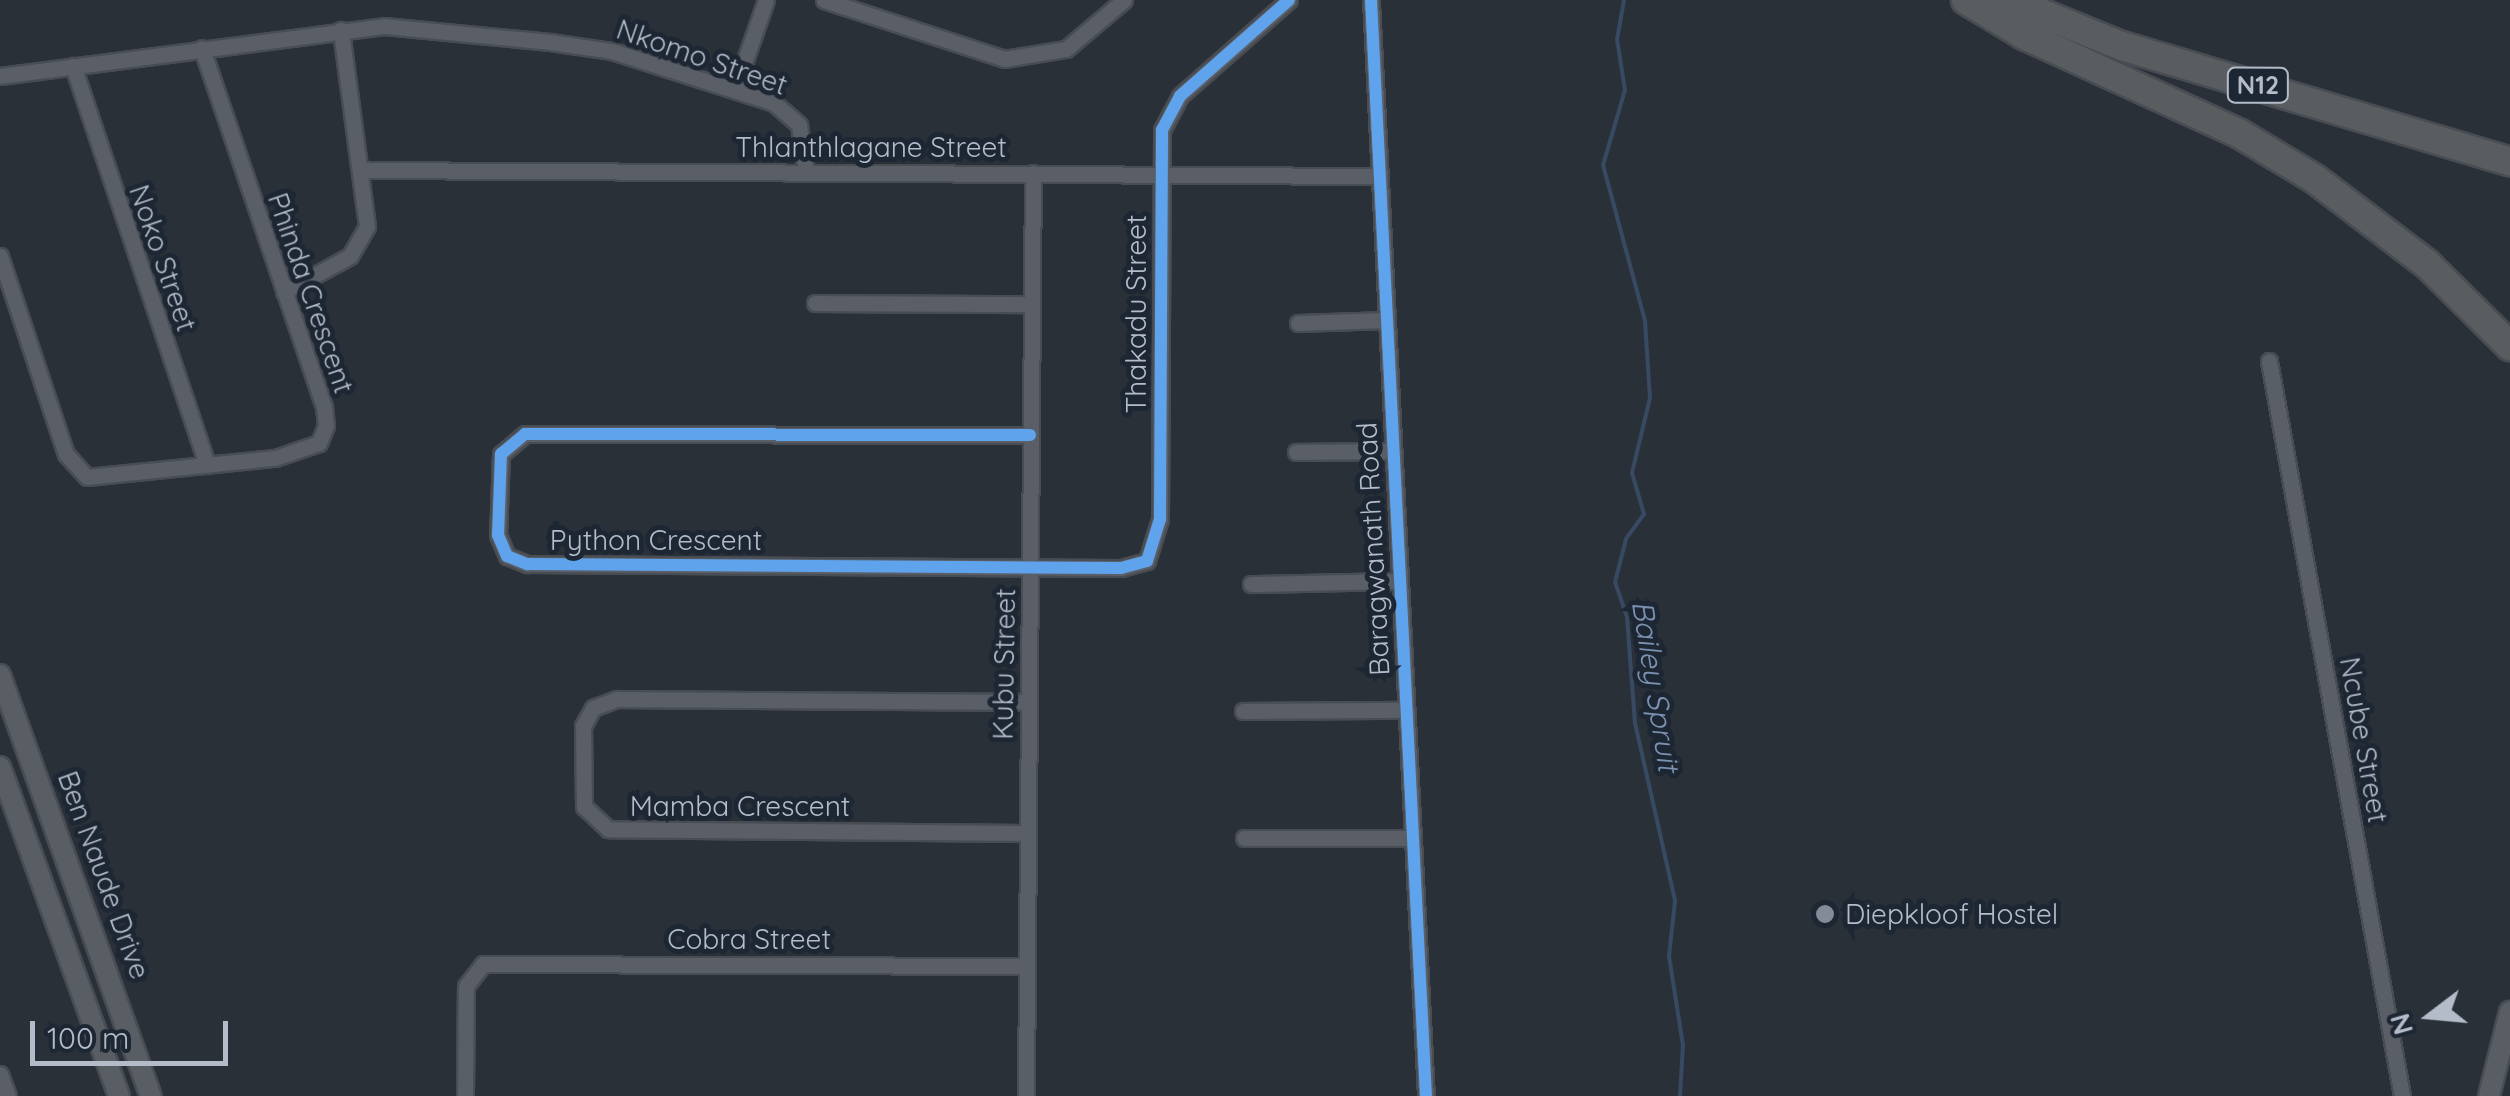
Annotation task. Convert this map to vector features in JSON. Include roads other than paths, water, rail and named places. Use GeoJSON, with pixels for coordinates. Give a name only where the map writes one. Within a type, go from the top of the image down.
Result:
{"type":"FeatureCollection","features":[{"type":"Feature","properties":{"kind":"highway"},"geometry":{"type":"LineString","coordinates":[[1966,0],[2024,34],[2240,134],[2315,179],[2427,264],[2510,346]]}},
{"type":"Feature","properties":{"kind":"highway","name":"N12"},"geometry":{"type":"LineString","coordinates":[[2009,0],[2122,46],[2510,162]]}},
{"type":"Feature","properties":{"kind":"main road","name":"Ben Naude Drive"},"geometry":{"type":"LineString","coordinates":[[0,675],[152,1096]]}},
{"type":"Feature","properties":{"kind":"main road"},"geometry":{"type":"LineString","coordinates":[[0,767],[119,1096]]}},
{"type":"Feature","properties":{"kind":"main road"},"geometry":{"type":"LineString","coordinates":[[2489,1096],[2510,1012]]}},
{"type":"Feature","properties":{"kind":"street"},"geometry":{"type":"LineString","coordinates":[[734,89],[766,0]]}},
{"type":"Feature","properties":{"kind":"street"},"geometry":{"type":"LineString","coordinates":[[824,0],[1004,58],[1066,49],[1124,0]]}},
{"type":"Feature","properties":{"kind":"street","name":"Thakadu Street"},"geometry":{"type":"LineString","coordinates":[[1031,568],[1130,567],[1156,549],[1162,130],[1170,109],[1289,0]]}},
{"type":"Feature","properties":{"kind":"street","name":"Baragwanath Road"},"geometry":{"type":"LineString","coordinates":[[1371,0],[1426,1096]]}},
{"type":"Feature","properties":{"kind":"street","name":"Nkomo Street"},"geometry":{"type":"LineString","coordinates":[[0,76],[341,30],[412,28],[593,48],[734,89],[795,118],[804,139],[806,171]]}},
{"type":"Feature","properties":{"kind":"street"},"geometry":{"type":"LineString","coordinates":[[284,292],[361,243],[363,170],[341,30]]}},
{"type":"Feature","properties":{"kind":"street","name":"Phinda Crescent"},"geometry":{"type":"LineString","coordinates":[[0,256],[74,467],[94,480],[297,454],[322,439],[324,407],[202,48]]}},
{"type":"Feature","properties":{"kind":"street","name":"Noko Street"},"geometry":{"type":"LineString","coordinates":[[73,66],[206,465]]}},
{"type":"Feature","properties":{"kind":"street","name":"Thlanthlagane Street"},"geometry":{"type":"LineString","coordinates":[[363,170],[1380,176]]}},
{"type":"Feature","properties":{"kind":"street","name":"Kubu Street"},"geometry":{"type":"LineString","coordinates":[[1026,1096],[1033,173]]}},
{"type":"Feature","properties":{"kind":"street"},"geometry":{"type":"LineString","coordinates":[[815,304],[1031,304]]}},
{"type":"Feature","properties":{"kind":"street"},"geometry":{"type":"LineString","coordinates":[[1298,324],[1386,320]]}},
{"type":"Feature","properties":{"kind":"street","name":"Ncube Street"},"geometry":{"type":"LineString","coordinates":[[2269,362],[2402,1096]]}},
{"type":"Feature","properties":{"kind":"street","name":"Python Crescent"},"geometry":{"type":"LineString","coordinates":[[1030,435],[525,434],[501,454],[498,528],[507,556],[526,564],[1031,568]]}},
{"type":"Feature","properties":{"kind":"street"},"geometry":{"type":"LineString","coordinates":[[1296,452],[1393,451]]}},
{"type":"Feature","properties":{"kind":"street"},"geometry":{"type":"LineString","coordinates":[[1251,584],[1400,581]]}},
{"type":"Feature","properties":{"kind":"street","name":"Mamba Crescent"},"geometry":{"type":"LineString","coordinates":[[1026,834],[608,830],[584,807],[584,726],[593,708],[617,699],[1029,702]]}},
{"type":"Feature","properties":{"kind":"street"},"geometry":{"type":"LineString","coordinates":[[1243,711],[1406,710]]}},
{"type":"Feature","properties":{"kind":"street"},"geometry":{"type":"LineString","coordinates":[[1244,838],[1412,838]]}},
{"type":"Feature","properties":{"kind":"street","name":"Cobra Street"},"geometry":{"type":"LineString","coordinates":[[464,1096],[465,993],[472,970],[494,963],[1027,966]]}},
{"type":"Feature","properties":{"kind":"street"},"geometry":{"type":"LineString","coordinates":[[0,1074],[8,1096]]}},
{"type":"Feature","properties":{"kind":"waterway","name":"Bailey Spruit"},"geometry":{"type":"LineString","coordinates":[[1624,0],[1617,39],[1625,90],[1603,165],[1645,321],[1650,398],[1632,473],[1644,514],[1626,539],[1615,582],[1627,617],[1635,723],[1675,901],[1669,956],[1683,1045],[1680,1096]]}},
{"type":"Feature","properties":{"kind":"place","name":"Diepkloof Hostel"},"geometry":{"type":"Point","coordinates":[1825,914]}}]}
